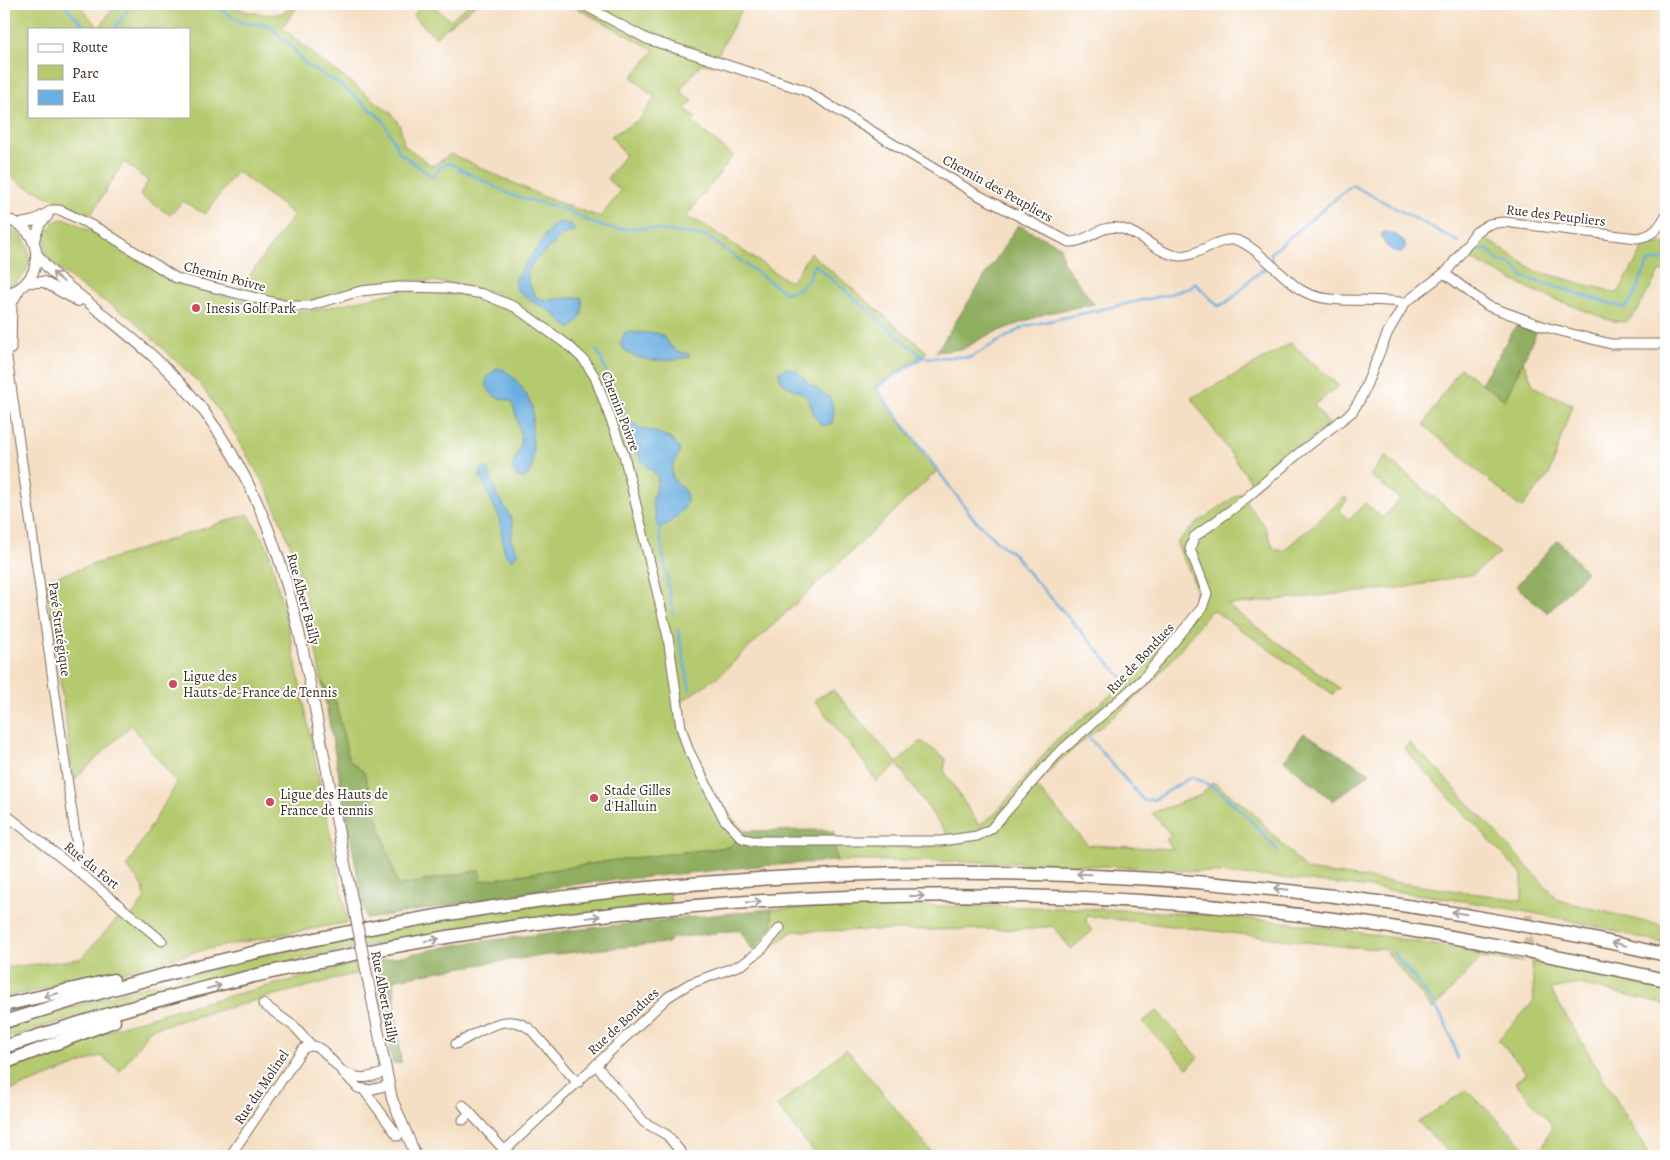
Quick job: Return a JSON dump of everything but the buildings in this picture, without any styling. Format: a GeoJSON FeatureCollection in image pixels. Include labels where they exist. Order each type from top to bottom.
{"type":"FeatureCollection","features":[{"type":"Feature","properties":{"kind":"highway"},"geometry":{"type":"LineString","coordinates":[[4,1005],[229,952],[508,904],[664,885],[820,874],[998,872],[1173,879],[1336,895],[1500,920],[1666,955]]}},
{"type":"Feature","properties":{"kind":"highway"},"geometry":{"type":"LineString","coordinates":[[4,1047],[167,998],[354,955],[535,924],[704,906],[821,898],[916,896],[1104,899],[1282,913],[1497,944],[1666,980]]}},
{"type":"Feature","properties":{"kind":"highway"},"geometry":{"type":"LineString","coordinates":[[4,1022],[161,975],[321,937]]}},
{"type":"Feature","properties":{"kind":"highway"},"geometry":{"type":"LineString","coordinates":[[4,1063],[144,1010],[167,998]]}},
{"type":"Feature","properties":{"kind":"main road"},"geometry":{"type":"LineString","coordinates":[[4,294],[24,285],[36,267],[37,254],[34,241],[28,231],[5,218]]}},
{"type":"Feature","properties":{"kind":"main road","name":"Rue Albert Bailly"},"geometry":{"type":"LineString","coordinates":[[37,254],[50,270],[161,363],[202,410],[243,471],[269,527],[300,633],[386,1072],[398,1116],[416,1156]]}},
{"type":"Feature","properties":{"kind":"main road","name":"Rue Albert Bailly"},"geometry":{"type":"LineString","coordinates":[[24,285],[41,281],[57,288],[121,330]]}},
{"type":"Feature","properties":{"kind":"street","name":"Chemin des Peupliers"},"geometry":{"type":"LineString","coordinates":[[582,4],[647,39],[804,90],[976,194],[1062,239],[1078,241],[1105,228],[1118,228],[1178,256],[1193,254],[1227,240],[1236,240],[1248,246],[1295,286],[1311,295],[1327,299],[1379,299],[1405,303]]}},
{"type":"Feature","properties":{"kind":"street"},"geometry":{"type":"LineString","coordinates":[[18,224],[33,221],[52,210],[64,211]]}},
{"type":"Feature","properties":{"kind":"street"},"geometry":{"type":"LineString","coordinates":[[34,241],[44,219],[56,211],[64,211]]}},
{"type":"Feature","properties":{"kind":"street","name":"Chemin Poivre"},"geometry":{"type":"LineString","coordinates":[[64,211],[101,230],[164,271],[192,284],[297,307],[361,291],[398,287],[434,287],[467,290],[491,296],[515,307],[579,355],[599,386],[627,464],[668,637],[685,740],[694,764],[724,819],[742,838]]}},
{"type":"Feature","properties":{"kind":"street","name":"Rue des Peupliers"},"geometry":{"type":"LineString","coordinates":[[1405,303],[1444,273],[1476,232],[1494,223],[1511,222],[1638,238],[1649,236],[1656,231],[1666,215]]}},
{"type":"Feature","properties":{"kind":"street"},"geometry":{"type":"LineString","coordinates":[[1444,273],[1488,306],[1552,330],[1611,344],[1666,344]]}},
{"type":"Feature","properties":{"kind":"street","name":"Pavé Stratégique"},"geometry":{"type":"LineString","coordinates":[[14,394],[10,324],[14,298],[24,285]]}},
{"type":"Feature","properties":{"kind":"street","name":"Rue de Bondues"},"geometry":{"type":"LineString","coordinates":[[742,838],[758,841],[941,841],[977,836],[991,829],[1051,760],[1142,680],[1202,608],[1206,593],[1190,550],[1194,536],[1243,501],[1299,453],[1352,412],[1362,398],[1386,337],[1405,303]]}},
{"type":"Feature","properties":{"kind":"street","name":"Pavé Stratégique"},"geometry":{"type":"LineString","coordinates":[[4,337],[14,394],[77,847],[78,859],[74,868]]}},
{"type":"Feature","properties":{"kind":"street","name":"Rue du Fort"},"geometry":{"type":"LineString","coordinates":[[4,812],[162,941]]}},
{"type":"Feature","properties":{"kind":"street","name":"Rue de Bondues"},"geometry":{"type":"LineString","coordinates":[[502,1154],[668,997],[689,984],[743,964],[762,949],[780,928]]}},
{"type":"Feature","properties":{"kind":"street"},"geometry":{"type":"LineString","coordinates":[[262,1004],[295,1027],[312,1046],[322,1050],[345,1072],[354,1085],[364,1090],[398,1136]]}},
{"type":"Feature","properties":{"kind":"street"},"geometry":{"type":"LineString","coordinates":[[456,1044],[477,1034],[487,1026],[519,1022],[526,1024],[578,1083]]}},
{"type":"Feature","properties":{"kind":"street","name":"Rue du Molinel"},"geometry":{"type":"LineString","coordinates":[[230,1156],[302,1050],[312,1046]]}},
{"type":"Feature","properties":{"kind":"street"},"geometry":{"type":"LineString","coordinates":[[596,1065],[644,1122],[667,1135],[684,1156]]}},
{"type":"Feature","properties":{"kind":"street"},"geometry":{"type":"LineString","coordinates":[[345,1072],[354,1077],[363,1078],[386,1072]]}},
{"type":"Feature","properties":{"kind":"street"},"geometry":{"type":"LineString","coordinates":[[364,1090],[389,1084]]}},
{"type":"Feature","properties":{"kind":"street"},"geometry":{"type":"LineString","coordinates":[[463,1105],[502,1154]]}},
{"type":"Feature","properties":{"kind":"street"},"geometry":{"type":"LineString","coordinates":[[463,1120],[470,1113]]}},
{"type":"Feature","properties":{"kind":"green space","name":"Inesis Golf Park"},"geometry":{"type":"Polygon","coordinates":[[[4,4],[78,4],[99,28],[116,4],[230,4],[247,12],[273,15],[285,12],[291,4],[300,4],[282,27],[317,57],[392,114],[400,126],[404,145],[432,166],[451,154],[546,198],[600,217],[621,191],[607,179],[625,155],[611,136],[639,120],[655,98],[632,77],[655,50],[569,4],[745,4],[712,65],[701,64],[680,90],[693,101],[685,109],[696,117],[692,122],[733,156],[686,217],[703,224],[788,281],[792,281],[810,253],[927,352],[874,387],[937,471],[721,674],[682,701],[689,737],[702,772],[721,803],[745,831],[729,847],[616,860],[481,881],[480,870],[361,893],[307,602],[290,544],[270,495],[238,439],[201,385],[130,317],[77,284],[50,261],[45,252],[45,234],[54,222],[61,219],[69,220],[110,241],[176,284],[292,311],[311,311],[403,291],[494,297],[497,293],[448,284],[411,280],[375,285],[302,303],[287,303],[239,290],[294,215],[237,171],[205,214],[183,201],[170,215],[140,195],[148,181],[124,162],[90,216],[21,184],[4,171],[4,4]]]}},
{"type":"Feature","properties":{"kind":"green space"},"geometry":{"type":"Polygon","coordinates":[[[422,4],[431,4],[450,20],[470,4],[476,4],[435,37],[413,16],[422,4]]]}},
{"type":"Feature","properties":{"kind":"green space"},"geometry":{"type":"Polygon","coordinates":[[[1018,225],[1060,246],[1063,262],[1094,304],[1047,313],[988,335],[963,349],[936,352],[1018,225]]]}},
{"type":"Feature","properties":{"kind":"green space"},"geometry":{"type":"Polygon","coordinates":[[[4,226],[15,231],[23,238],[29,257],[28,267],[23,276],[15,283],[4,287],[4,226]]]}},
{"type":"Feature","properties":{"kind":"green space"},"geometry":{"type":"Polygon","coordinates":[[[1483,237],[1536,271],[1618,293],[1645,245],[1666,243],[1666,271],[1659,272],[1636,313],[1626,322],[1612,321],[1534,291],[1467,257],[1483,237]]]}},
{"type":"Feature","properties":{"kind":"green space"},"geometry":{"type":"Polygon","coordinates":[[[1516,326],[1536,333],[1505,400],[1481,383],[1516,326]]]}},
{"type":"Feature","properties":{"kind":"green space"},"geometry":{"type":"Polygon","coordinates":[[[1291,343],[1339,386],[1314,405],[1329,424],[1252,483],[1191,398],[1291,343]]]}},
{"type":"Feature","properties":{"kind":"green space"},"geometry":{"type":"Polygon","coordinates":[[[1523,361],[1534,387],[1572,404],[1549,475],[1521,508],[1424,425],[1460,368],[1505,400],[1523,361]]]}},
{"type":"Feature","properties":{"kind":"green space"},"geometry":{"type":"Polygon","coordinates":[[[1385,456],[1500,553],[1473,574],[1408,587],[1227,605],[1339,688],[1333,694],[1213,610],[1208,613],[1171,660],[1141,693],[1069,752],[1036,786],[1088,845],[1173,849],[1166,840],[1171,835],[1152,813],[1201,795],[1213,782],[1249,809],[1307,870],[1522,900],[1522,875],[1404,748],[1409,743],[1432,764],[1558,900],[1666,927],[1666,944],[1564,919],[1474,903],[1293,879],[1110,866],[927,861],[836,861],[835,846],[916,847],[954,844],[897,764],[876,782],[866,765],[814,700],[833,690],[897,763],[921,741],[946,759],[944,771],[979,825],[995,814],[1055,741],[1131,678],[1194,606],[1196,597],[1194,581],[1177,543],[1193,526],[1240,493],[1265,527],[1274,549],[1283,551],[1345,497],[1347,500],[1339,510],[1349,520],[1365,503],[1382,518],[1400,499],[1370,475],[1385,456]]]}},
{"type":"Feature","properties":{"kind":"green space","name":"Ligue des Hauts-de-France de Tennis"},"geometry":{"type":"Polygon","coordinates":[[[248,514],[268,548],[290,635],[348,922],[202,950],[101,978],[4,997],[4,968],[80,959],[122,914],[129,920],[145,898],[143,887],[127,866],[177,783],[131,725],[74,780],[46,580],[248,514]]]}},
{"type":"Feature","properties":{"kind":"green space"},"geometry":{"type":"Polygon","coordinates":[[[1558,540],[1586,572],[1548,613],[1516,586],[1558,540]]]}},
{"type":"Feature","properties":{"kind":"green space"},"geometry":{"type":"Polygon","coordinates":[[[322,682],[336,702],[349,760],[364,772],[398,886],[480,870],[481,881],[616,860],[729,847],[745,831],[826,830],[834,832],[836,861],[758,866],[585,883],[366,919],[322,682]]]}},
{"type":"Feature","properties":{"kind":"green space"},"geometry":{"type":"Polygon","coordinates":[[[1304,733],[1370,773],[1333,801],[1284,760],[1304,733]]]}},
{"type":"Feature","properties":{"kind":"green space"},"geometry":{"type":"Polygon","coordinates":[[[669,891],[671,903],[414,938],[236,973],[96,1011],[4,1039],[4,1029],[65,1009],[253,958],[444,919],[508,909],[669,891]]]}},
{"type":"Feature","properties":{"kind":"green space"},"geometry":{"type":"Polygon","coordinates":[[[923,906],[1098,909],[1274,921],[1431,944],[1524,962],[1481,958],[1432,1010],[1384,949],[1349,947],[1087,916],[1086,922],[1092,931],[1071,949],[1053,926],[1032,929],[793,931],[766,951],[752,950],[773,926],[771,909],[923,906]]]}},
{"type":"Feature","properties":{"kind":"green space"},"geometry":{"type":"Polygon","coordinates":[[[771,909],[773,926],[752,950],[740,930],[673,938],[667,943],[495,962],[393,980],[401,1063],[393,1064],[372,962],[461,944],[771,909]]]}},
{"type":"Feature","properties":{"kind":"green space"},"geometry":{"type":"Polygon","coordinates":[[[1532,962],[1666,991],[1666,1005],[1580,984],[1550,989],[1650,1156],[1539,1156],[1552,1125],[1515,1082],[1527,1073],[1498,1040],[1534,1001],[1532,962]]]}},
{"type":"Feature","properties":{"kind":"green space"},"geometry":{"type":"Polygon","coordinates":[[[355,964],[357,973],[150,1029],[120,1071],[101,1056],[4,1093],[4,1071],[116,1028],[177,1009],[355,964]]]}},
{"type":"Feature","properties":{"kind":"green space"},"geometry":{"type":"Polygon","coordinates":[[[1157,1011],[1198,1057],[1188,1068],[1142,1022],[1157,1011]]]}},
{"type":"Feature","properties":{"kind":"green space"},"geometry":{"type":"Polygon","coordinates":[[[846,1049],[935,1156],[865,1156],[863,1154],[860,1156],[817,1156],[777,1106],[846,1049]]]}},
{"type":"Feature","properties":{"kind":"green space"},"geometry":{"type":"Polygon","coordinates":[[[1467,1090],[1525,1147],[1530,1156],[1452,1156],[1418,1122],[1467,1090]]]}},
{"type":"Feature","properties":{"kind":"water"},"geometry":{"type":"Polygon","coordinates":[[[558,222],[571,224],[575,231],[562,235],[532,264],[528,274],[532,289],[537,298],[550,300],[581,297],[582,314],[571,328],[550,311],[525,297],[515,286],[520,272],[548,231],[558,222]]]}},
{"type":"Feature","properties":{"kind":"water"},"geometry":{"type":"Polygon","coordinates":[[[1385,232],[1401,238],[1406,247],[1402,252],[1394,251],[1385,244],[1381,234],[1385,232]]]}},
{"type":"Feature","properties":{"kind":"water"},"geometry":{"type":"Polygon","coordinates":[[[625,332],[657,333],[663,336],[676,352],[689,354],[689,357],[671,360],[651,360],[633,355],[625,351],[620,344],[625,332]]]}},
{"type":"Feature","properties":{"kind":"water"},"geometry":{"type":"Polygon","coordinates":[[[497,368],[502,369],[513,377],[527,396],[533,409],[533,461],[529,474],[524,478],[517,476],[513,472],[521,440],[513,405],[509,401],[494,396],[486,383],[488,376],[497,368]]]}},
{"type":"Feature","properties":{"kind":"water"},"geometry":{"type":"Polygon","coordinates":[[[786,368],[796,370],[808,383],[831,399],[834,412],[832,423],[824,426],[820,423],[805,396],[782,382],[779,373],[786,368]]]}},
{"type":"Feature","properties":{"kind":"water"},"geometry":{"type":"Polygon","coordinates":[[[631,422],[669,438],[680,450],[672,469],[672,475],[682,487],[687,500],[681,512],[659,530],[652,502],[658,481],[657,476],[641,460],[628,423],[631,422]]]}},
{"type":"Feature","properties":{"kind":"water"},"geometry":{"type":"Polygon","coordinates":[[[484,467],[489,471],[496,494],[511,517],[513,526],[511,540],[518,553],[513,559],[507,557],[504,550],[499,517],[480,476],[481,470],[484,467]]]}},
{"type":"Feature","properties":{"kind":"waterway"},"geometry":{"type":"LineString","coordinates":[[63,4],[86,28]]}},
{"type":"Feature","properties":{"kind":"waterway"},"geometry":{"type":"LineString","coordinates":[[115,28],[132,4]]}},
{"type":"Feature","properties":{"kind":"waterway"},"geometry":{"type":"LineString","coordinates":[[211,4],[243,23],[268,25],[292,47],[305,64],[341,85],[382,119],[400,153],[433,177],[442,165],[449,163],[511,195],[564,209],[598,225],[617,229],[645,228],[706,236],[786,293],[805,284],[814,264],[923,357],[969,358],[1026,326],[1166,295],[1190,288],[1195,283],[1218,306],[1226,303],[1254,276],[1267,268]]}},
{"type":"Feature","properties":{"kind":"waterway"},"geometry":{"type":"LineString","coordinates":[[1272,262],[1271,253],[1352,185],[1459,242]]}},
{"type":"Feature","properties":{"kind":"waterway"},"geometry":{"type":"LineString","coordinates":[[1472,249],[1487,249],[1497,260],[1513,265],[1523,277],[1625,308],[1633,298],[1648,262],[1666,259]]}},
{"type":"Feature","properties":{"kind":"waterway"},"geometry":{"type":"LineString","coordinates":[[597,350],[629,423]]}},
{"type":"Feature","properties":{"kind":"waterway"},"geometry":{"type":"LineString","coordinates":[[923,357],[876,388],[974,519],[999,543],[1015,555],[1026,570],[1128,684]]}},
{"type":"Feature","properties":{"kind":"waterway"},"geometry":{"type":"LineString","coordinates":[[659,530],[673,614]]}},
{"type":"Feature","properties":{"kind":"waterway"},"geometry":{"type":"LineString","coordinates":[[678,629],[690,690]]}},
{"type":"Feature","properties":{"kind":"waterway"},"geometry":{"type":"LineString","coordinates":[[1087,735],[1144,801],[1155,799],[1191,777],[1204,782],[1228,798],[1249,818],[1278,851]]}},
{"type":"Feature","properties":{"kind":"waterway"},"geometry":{"type":"LineString","coordinates":[[1393,952],[1441,1015],[1448,1029],[1457,1059]]}},
{"type":"Feature","properties":{"kind":"tunnel"},"geometry":{"type":"LineString","coordinates":[[1528,960],[1529,915]]}},
{"type":"Feature","properties":{"kind":"place","name":"Inesis Golf Park"},"geometry":{"type":"Point","coordinates":[196,308]}},
{"type":"Feature","properties":{"kind":"place","name":"Ligue des Hauts-de-France de Tennis"},"geometry":{"type":"Point","coordinates":[173,684]}},
{"type":"Feature","properties":{"kind":"place","name":"Stade Gilles d'Halluin"},"geometry":{"type":"Point","coordinates":[594,798]}},
{"type":"Feature","properties":{"kind":"place","name":"Ligue des Hauts de France de tennis"},"geometry":{"type":"Point","coordinates":[270,802]}}]}
